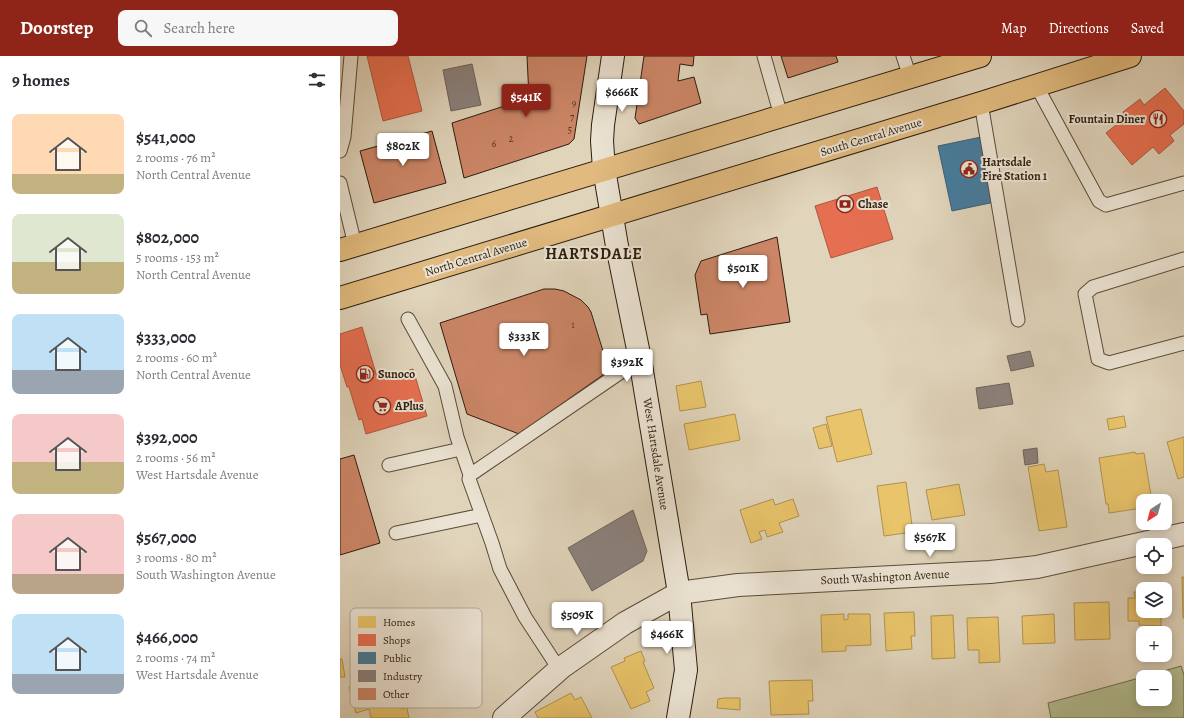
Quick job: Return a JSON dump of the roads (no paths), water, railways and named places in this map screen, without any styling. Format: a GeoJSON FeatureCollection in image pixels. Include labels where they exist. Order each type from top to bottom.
{"type":"FeatureCollection","features":[{"type":"Feature","properties":{"kind":"main road"},"geometry":{"type":"LineString","coordinates":[[347,247],[910,77],[948,61],[980,56]]}},
{"type":"Feature","properties":{"kind":"main road","name":"South Central Avenue"},"geometry":{"type":"LineString","coordinates":[[612,215],[981,103],[1130,56]]}},
{"type":"Feature","properties":{"kind":"main road","name":"North Central Avenue"},"geometry":{"type":"LineString","coordinates":[[340,298],[612,215]]}},
{"type":"Feature","properties":{"kind":"street","name":"West Hartsdale Avenue"},"geometry":{"type":"LineString","coordinates":[[613,56],[603,126],[602,141],[604,169],[640,359],[679,593],[686,670],[678,718]]}},
{"type":"Feature","properties":{"kind":"street","name":"South Washington Avenue"},"geometry":{"type":"LineString","coordinates":[[679,593],[738,586],[982,572],[1037,567],[1184,534]]}},
{"type":"Feature","properties":{"kind":"street"},"geometry":{"type":"LineString","coordinates":[[504,718],[560,669],[625,623],[679,593]]}},
{"type":"Feature","properties":{"kind":"lane"},"geometry":{"type":"LineString","coordinates":[[340,151],[344,131],[351,56]]}},
{"type":"Feature","properties":{"kind":"lane"},"geometry":{"type":"LineString","coordinates":[[764,56],[782,116]]}},
{"type":"Feature","properties":{"kind":"lane"},"geometry":{"type":"LineString","coordinates":[[903,56],[910,77]]}},
{"type":"Feature","properties":{"kind":"lane"},"geometry":{"type":"LineString","coordinates":[[1036,85],[1099,200],[1106,205],[1184,183]]}},
{"type":"Feature","properties":{"kind":"lane"},"geometry":{"type":"LineString","coordinates":[[981,103],[1018,320]]}},
{"type":"Feature","properties":{"kind":"lane"},"geometry":{"type":"LineString","coordinates":[[340,183],[347,247]]}},
{"type":"Feature","properties":{"kind":"lane"},"geometry":{"type":"LineString","coordinates":[[1184,259],[1093,286],[1085,294],[1098,359],[1110,363],[1184,343]]}},
{"type":"Feature","properties":{"kind":"lane"},"geometry":{"type":"LineString","coordinates":[[408,319],[445,386],[461,449],[470,475],[469,479],[500,569],[525,617],[560,669]]}},
{"type":"Feature","properties":{"kind":"lane"},"geometry":{"type":"LineString","coordinates":[[470,475],[640,359]]}},
{"type":"Feature","properties":{"kind":"lane"},"geometry":{"type":"LineString","coordinates":[[389,465],[461,449]]}},
{"type":"Feature","properties":{"kind":"lane"},"geometry":{"type":"LineString","coordinates":[[396,533],[482,515]]}},
{"type":"Feature","properties":{"kind":"place","name":"Fountain Diner"},"geometry":{"type":"Point","coordinates":[1158,119]}},
{"type":"Feature","properties":{"kind":"place","name":"Hartsdale Fire Station 1"},"geometry":{"type":"Point","coordinates":[969,169]}},
{"type":"Feature","properties":{"kind":"place","name":"Chase"},"geometry":{"type":"Point","coordinates":[845,204]}},
{"type":"Feature","properties":{"kind":"place","name":"Sunoco"},"geometry":{"type":"Point","coordinates":[365,374]}},
{"type":"Feature","properties":{"kind":"place","name":"APlus"},"geometry":{"type":"Point","coordinates":[382,406]}},
{"type":"Feature","properties":{"kind":"district","name":"HARTSDALE"},"geometry":{"type":"Point","coordinates":[594,254]}}]}
